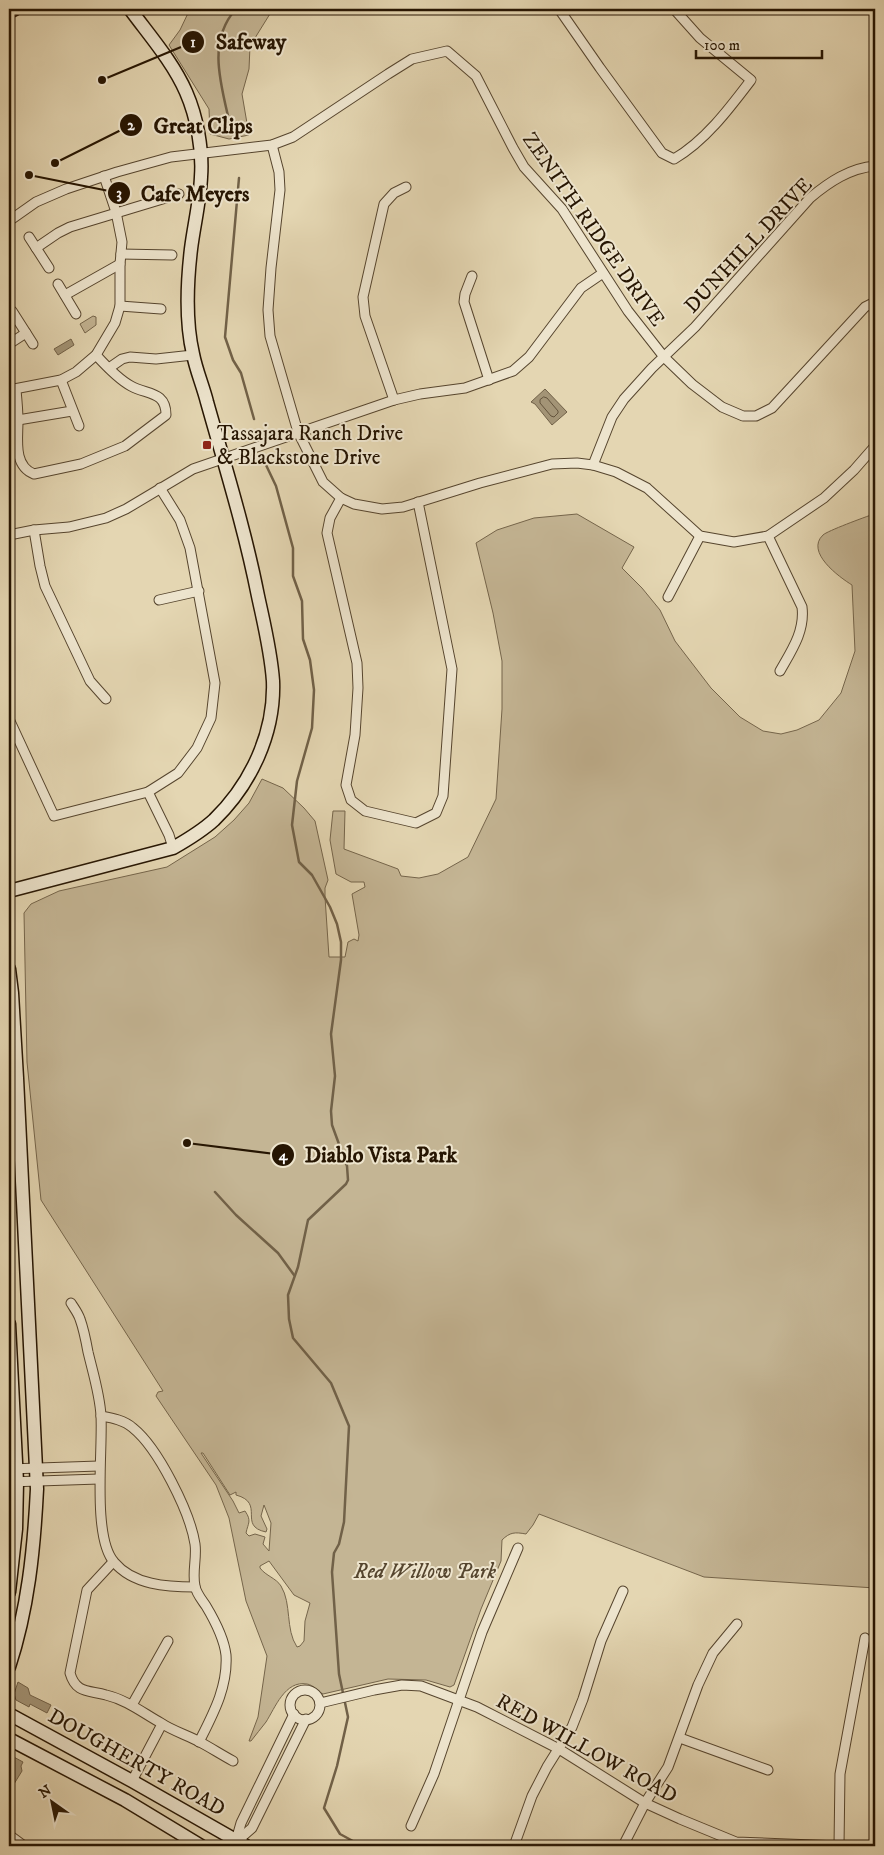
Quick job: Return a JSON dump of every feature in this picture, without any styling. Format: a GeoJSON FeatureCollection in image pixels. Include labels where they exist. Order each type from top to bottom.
{"type":"FeatureCollection","features":[{"type":"Feature","properties":{"kind":"main road"},"geometry":{"type":"LineString","coordinates":[[9,12],[15,9]]}},
{"type":"Feature","properties":{"kind":"main road"},"geometry":{"type":"LineString","coordinates":[[9,891],[173,848],[190,838],[213,820],[230,802],[250,774],[265,739],[272,710],[269,647],[243,525],[193,355],[188,318],[188,282],[201,176],[201,154],[195,119],[186,92],[130,9]]}},
{"type":"Feature","properties":{"kind":"main road"},"geometry":{"type":"LineString","coordinates":[[9,969],[18,1078],[36,1469],[34,1545],[28,1592],[9,1667]]}},
{"type":"Feature","properties":{"kind":"main road"},"geometry":{"type":"LineString","coordinates":[[9,1324],[16,1529],[9,1592]]}},
{"type":"Feature","properties":{"kind":"main road","name":"DOUGHERTY ROAD"},"geometry":{"type":"LineString","coordinates":[[9,1714],[132,1781],[239,1844]]}},
{"type":"Feature","properties":{"kind":"main road","name":"DOUGHERTY ROAD"},"geometry":{"type":"LineString","coordinates":[[9,1739],[125,1800],[202,1846]]}},
{"type":"Feature","properties":{"kind":"street"},"geometry":{"type":"LineString","coordinates":[[559,9],[662,152],[674,159],[688,151],[719,120],[751,80],[700,38],[674,9]]}},
{"type":"Feature","properties":{"kind":"street"},"geometry":{"type":"LineString","coordinates":[[871,9],[875,10]]}},
{"type":"Feature","properties":{"kind":"street","name":"ZENITH RIDGE DRIVE"},"geometry":{"type":"LineString","coordinates":[[9,221],[36,202],[104,176],[171,157],[272,146],[293,137],[412,59],[447,51],[476,76],[524,167],[562,209],[628,311],[664,357],[692,384],[722,407],[743,416],[756,416],[772,408],[865,307],[875,302]]}},
{"type":"Feature","properties":{"kind":"street"},"geometry":{"type":"LineString","coordinates":[[272,146],[279,172],[280,190],[270,268],[268,310],[270,336],[298,432],[323,482],[341,498],[354,504],[382,509],[403,507],[552,464],[577,462],[616,472],[647,488],[700,536],[734,542],[768,536],[824,498],[854,470],[875,446]]}},
{"type":"Feature","properties":{"kind":"street","name":"DUNHILL DRIVE"},"geometry":{"type":"LineString","coordinates":[[593,465],[612,417],[624,398],[695,327],[810,198],[846,173],[866,166],[875,166]]}},
{"type":"Feature","properties":{"kind":"street"},"geometry":{"type":"LineString","coordinates":[[96,355],[132,386],[148,391],[161,399],[166,408],[166,416],[125,446],[81,464],[34,474],[26,471],[20,462],[17,448],[18,420],[12,390],[61,380],[79,371],[96,355],[112,329],[120,306],[122,242],[116,212],[104,176]]}},
{"type":"Feature","properties":{"kind":"street"},"geometry":{"type":"LineString","coordinates":[[394,400],[365,316],[363,297],[384,204],[394,192],[406,186]]}},
{"type":"Feature","properties":{"kind":"street"},"geometry":{"type":"LineString","coordinates":[[36,248],[70,227],[179,194]]}},
{"type":"Feature","properties":{"kind":"street"},"geometry":{"type":"LineString","coordinates":[[29,237],[49,268]]}},
{"type":"Feature","properties":{"kind":"street"},"geometry":{"type":"LineString","coordinates":[[121,254],[172,255]]}},
{"type":"Feature","properties":{"kind":"street"},"geometry":{"type":"LineString","coordinates":[[65,295],[120,264]]}},
{"type":"Feature","properties":{"kind":"street"},"geometry":{"type":"LineString","coordinates":[[9,535],[34,530],[69,527],[106,518],[126,509],[193,469],[394,400],[420,394],[465,388],[513,371],[529,357],[581,288],[603,273]]}},
{"type":"Feature","properties":{"kind":"street"},"geometry":{"type":"LineString","coordinates":[[472,276],[464,302],[489,380]]}},
{"type":"Feature","properties":{"kind":"street"},"geometry":{"type":"LineString","coordinates":[[58,284],[76,314]]}},
{"type":"Feature","properties":{"kind":"street"},"geometry":{"type":"LineString","coordinates":[[120,306],[161,309]]}},
{"type":"Feature","properties":{"kind":"street"},"geometry":{"type":"LineString","coordinates":[[12,311],[33,344]]}},
{"type":"Feature","properties":{"kind":"street"},"geometry":{"type":"LineString","coordinates":[[9,344],[26,333]]}},
{"type":"Feature","properties":{"kind":"street"},"geometry":{"type":"LineString","coordinates":[[109,368],[122,359],[130,357],[156,360],[193,355]]}},
{"type":"Feature","properties":{"kind":"street"},"geometry":{"type":"LineString","coordinates":[[61,380],[79,426]]}},
{"type":"Feature","properties":{"kind":"street"},"geometry":{"type":"LineString","coordinates":[[18,420],[72,411]]}},
{"type":"Feature","properties":{"kind":"street"},"geometry":{"type":"LineString","coordinates":[[9,719],[54,816],[148,792],[178,773],[197,748],[211,718],[215,683],[190,548],[180,520],[160,488]]}},
{"type":"Feature","properties":{"kind":"street"},"geometry":{"type":"LineString","coordinates":[[341,498],[330,518],[328,534],[357,663],[358,688],[355,735],[346,785],[350,800],[365,811],[416,823],[436,813],[443,796],[452,669],[418,502]]}},
{"type":"Feature","properties":{"kind":"street"},"geometry":{"type":"LineString","coordinates":[[34,530],[40,566],[46,586],[90,681],[106,699]]}},
{"type":"Feature","properties":{"kind":"street"},"geometry":{"type":"LineString","coordinates":[[668,597],[700,536]]}},
{"type":"Feature","properties":{"kind":"street"},"geometry":{"type":"LineString","coordinates":[[768,536],[802,607],[803,619],[797,639],[780,671]]}},
{"type":"Feature","properties":{"kind":"street"},"geometry":{"type":"LineString","coordinates":[[159,600],[199,591]]}},
{"type":"Feature","properties":{"kind":"street"},"geometry":{"type":"LineString","coordinates":[[148,792],[169,835],[173,848]]}},
{"type":"Feature","properties":{"kind":"street"},"geometry":{"type":"LineString","coordinates":[[71,1303],[80,1318],[95,1380],[101,1416],[99,1479],[102,1529],[108,1551],[113,1562],[130,1575],[146,1582],[170,1587],[195,1587]]}},
{"type":"Feature","properties":{"kind":"street"},"geometry":{"type":"LineString","coordinates":[[101,1416],[124,1422],[134,1428],[161,1463],[174,1486],[190,1525],[195,1545],[195,1587],[215,1621],[226,1654],[224,1680],[218,1703],[199,1742]]}},
{"type":"Feature","properties":{"kind":"street"},"geometry":{"type":"LineString","coordinates":[[13,1476],[36,1469],[99,1466]]}},
{"type":"Feature","properties":{"kind":"street"},"geometry":{"type":"LineString","coordinates":[[13,1476],[36,1482],[99,1479]]}},
{"type":"Feature","properties":{"kind":"street"},"geometry":{"type":"LineString","coordinates":[[411,1826],[434,1774],[482,1632],[518,1548]]}},
{"type":"Feature","properties":{"kind":"street"},"geometry":{"type":"LineString","coordinates":[[113,1562],[92,1582],[87,1590],[70,1673],[72,1682],[86,1692],[116,1698],[132,1705],[162,1724],[233,1761]]}},
{"type":"Feature","properties":{"kind":"street"},"geometry":{"type":"LineString","coordinates":[[514,1846],[532,1796],[547,1767],[572,1727],[584,1699],[601,1641],[623,1591]]}},
{"type":"Feature","properties":{"kind":"street"},"geometry":{"type":"LineString","coordinates":[[623,1846],[645,1802],[668,1767],[698,1685],[713,1654],[737,1624]]}},
{"type":"Feature","properties":{"kind":"street"},"geometry":{"type":"LineString","coordinates":[[839,1846],[840,1774],[864,1638]]}},
{"type":"Feature","properties":{"kind":"street"},"geometry":{"type":"LineString","coordinates":[[132,1705],[168,1641]]}},
{"type":"Feature","properties":{"kind":"street","name":"RED WILLOW ROAD"},"geometry":{"type":"LineString","coordinates":[[320,1703],[402,1685],[421,1686],[477,1707],[559,1749],[645,1802],[735,1844],[839,1846]]}},
{"type":"Feature","properties":{"kind":"street"},"geometry":{"type":"LineString","coordinates":[[298,1691],[311,1691],[317,1696],[320,1703],[316,1714],[306,1719],[299,1718],[294,1714],[291,1710],[290,1701],[298,1691]]}},
{"type":"Feature","properties":{"kind":"street"},"geometry":{"type":"LineString","coordinates":[[239,1844],[241,1823],[294,1714]]}},
{"type":"Feature","properties":{"kind":"street"},"geometry":{"type":"LineString","coordinates":[[239,1844],[252,1828],[306,1719]]}},
{"type":"Feature","properties":{"kind":"street"},"geometry":{"type":"LineString","coordinates":[[132,1781],[162,1724]]}},
{"type":"Feature","properties":{"kind":"street"},"geometry":{"type":"LineString","coordinates":[[680,1738],[768,1770]]}},
{"type":"Feature","properties":{"kind":"street"},"geometry":{"type":"LineString","coordinates":[[9,1835],[24,1846]]}},
{"type":"Feature","properties":{"kind":"green space"},"geometry":{"type":"Polygon","coordinates":[[[190,9],[273,9],[250,46],[249,69],[242,94],[249,135],[229,139],[210,134],[209,109],[169,45],[180,30],[190,9]]]}},
{"type":"Feature","properties":{"kind":"green space"},"geometry":{"type":"Polygon","coordinates":[[[93,316],[96,317],[96,325],[85,333],[80,324],[93,316]]]}},
{"type":"Feature","properties":{"kind":"green space","name":"Red Willow Park"},"geometry":{"type":"Polygon","coordinates":[[[577,514],[634,547],[622,568],[660,610],[675,641],[711,688],[740,717],[763,731],[781,734],[797,730],[819,720],[841,693],[855,651],[852,585],[839,576],[826,563],[818,549],[819,542],[823,535],[831,530],[875,515],[875,1588],[704,1577],[539,1514],[526,1534],[513,1533],[502,1540],[501,1561],[481,1609],[454,1685],[450,1687],[426,1680],[388,1679],[323,1694],[307,1684],[299,1684],[293,1686],[282,1696],[266,1722],[249,1741],[258,1717],[267,1656],[246,1601],[229,1518],[216,1485],[156,1396],[158,1392],[163,1391],[41,1200],[27,1062],[24,913],[31,904],[59,891],[167,867],[215,837],[234,820],[249,803],[262,779],[283,788],[315,821],[328,880],[325,888],[325,897],[329,957],[345,957],[348,942],[354,939],[358,941],[359,935],[352,894],[365,887],[364,882],[351,882],[336,874],[330,840],[333,811],[345,811],[344,849],[398,869],[401,876],[419,878],[438,874],[468,857],[496,799],[502,709],[502,661],[493,613],[476,543],[497,530],[534,518],[577,514]],[[201,1453],[239,1513],[245,1511],[247,1514],[249,1522],[246,1533],[249,1536],[255,1534],[265,1537],[263,1544],[269,1551],[271,1523],[264,1505],[261,1516],[267,1529],[266,1532],[253,1525],[249,1503],[236,1495],[236,1492],[230,1495],[203,1453],[201,1453]],[[269,1561],[260,1566],[260,1568],[281,1586],[286,1601],[293,1640],[297,1647],[300,1646],[304,1641],[305,1621],[310,1603],[294,1595],[269,1561]]]}},
{"type":"Feature","properties":{"kind":"water"},"geometry":{"type":"Polygon","coordinates":[[[71,339],[74,345],[58,355],[54,349],[71,339]]]}},
{"type":"Feature","properties":{"kind":"water"},"geometry":{"type":"Polygon","coordinates":[[[545,389],[567,412],[552,425],[535,404],[531,402],[545,389]]]}},
{"type":"Feature","properties":{"kind":"water"},"geometry":{"type":"Polygon","coordinates":[[[18,1682],[28,1688],[30,1695],[51,1705],[47,1713],[30,1704],[29,1707],[16,1700],[14,1694],[18,1682]]]}},
{"type":"Feature","properties":{"kind":"water"},"geometry":{"type":"Polygon","coordinates":[[[10,1755],[23,1762],[21,1766],[22,1771],[14,1784],[9,1784],[10,1755]]]}},
{"type":"Feature","properties":{"kind":"waterway"},"geometry":{"type":"LineString","coordinates":[[232,134],[221,86],[219,53],[226,23],[236,9]]}},
{"type":"Feature","properties":{"kind":"waterway"},"geometry":{"type":"LineString","coordinates":[[239,178],[225,337],[233,360],[241,373],[254,419]]}},
{"type":"Feature","properties":{"kind":"waterway"},"geometry":{"type":"LineString","coordinates":[[266,465],[276,486],[293,548],[293,576],[302,601],[303,639],[310,660],[314,690],[312,728],[297,781],[292,825],[299,862],[312,875],[330,907],[337,924],[341,942],[341,960],[331,1034],[335,1076],[331,1111],[332,1125],[347,1166],[348,1180],[308,1220],[298,1267],[288,1295],[289,1319],[293,1338],[331,1383],[349,1426],[344,1522],[339,1544],[334,1553],[332,1572],[339,1674],[348,1717],[337,1766],[324,1808],[340,1834],[362,1846]]}},
{"type":"Feature","properties":{"kind":"waterway"},"geometry":{"type":"LineString","coordinates":[[215,1192],[236,1215],[278,1253],[294,1275]]}},
{"type":"Feature","properties":{"kind":"place","name":"Safeway"},"geometry":{"type":"Point","coordinates":[102,80]}},
{"type":"Feature","properties":{"kind":"place","name":"Great Clips"},"geometry":{"type":"Point","coordinates":[55,163]}},
{"type":"Feature","properties":{"kind":"place","name":"Cafe Meyers"},"geometry":{"type":"Point","coordinates":[29,175]}},
{"type":"Feature","properties":{"kind":"place","name":"Tassajara Ranch Drive & Blackstone Drive"},"geometry":{"type":"Point","coordinates":[207,445]}},
{"type":"Feature","properties":{"kind":"place","name":"Diablo Vista Park"},"geometry":{"type":"Point","coordinates":[187,1143]}}]}
